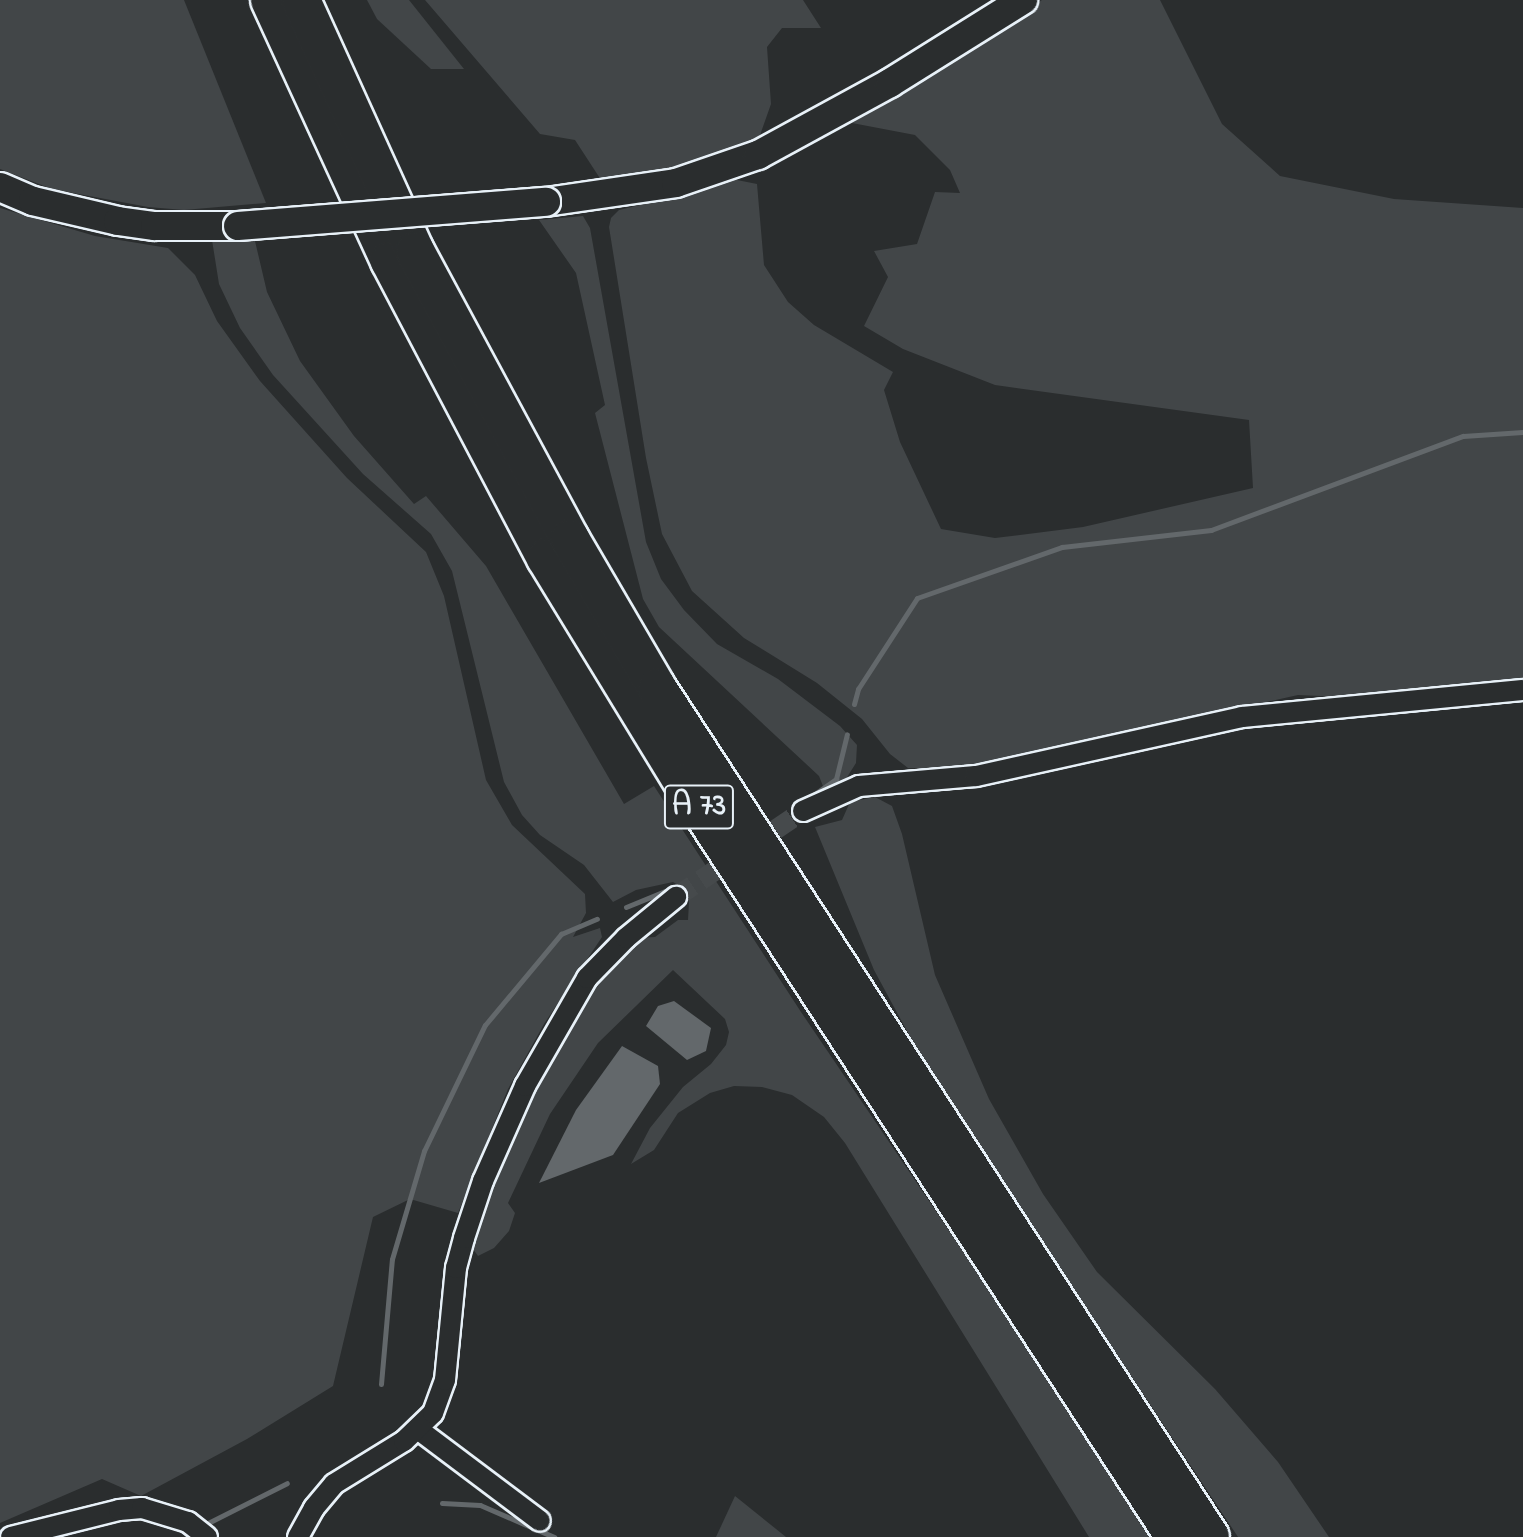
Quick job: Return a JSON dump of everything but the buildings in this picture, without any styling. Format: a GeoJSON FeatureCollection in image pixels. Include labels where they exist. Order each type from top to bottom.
{"type":"FeatureCollection","features":[{"type":"Feature","properties":{"kind":"highway","name":"A 73"},"geometry":{"type":"LineString","coordinates":[[270,0],[390,261],[546,558],[701,810],[1175,1537]]}},
{"type":"Feature","properties":{"kind":"highway","name":"A 73"},"geometry":{"type":"LineString","coordinates":[[301,0],[415,251],[549,501],[657,688],[1210,1537]]}},
{"type":"Feature","properties":{"kind":"street"},"geometry":{"type":"LineString","coordinates":[[0,187],[33,201],[118,221],[155,226],[238,226],[546,202],[676,183],[758,155],[890,83],[1023,0]]}},
{"type":"Feature","properties":{"kind":"street"},"geometry":{"type":"LineString","coordinates":[[803,811],[859,786],[976,776],[1242,717],[1523,690]]}},
{"type":"Feature","properties":{"kind":"street"},"geometry":{"type":"LineString","coordinates":[[298,1537],[314,1508],[334,1484],[419,1430],[433,1413],[445,1380],[456,1268],[464,1238],[483,1181],[525,1086],[570,1003],[606,957],[676,897]]}},
{"type":"Feature","properties":{"kind":"street"},"geometry":{"type":"LineString","coordinates":[[419,1430],[540,1521]]}},
{"type":"Feature","properties":{"kind":"street"},"geometry":{"type":"LineString","coordinates":[[11,1537],[119,1510],[142,1508],[200,1531]]}},
{"type":"Feature","properties":{"kind":"shaded area"},"geometry":{"type":"Polygon","coordinates":[[[0,0],[184,0],[266,203],[184,210],[148,207],[52,189],[0,169],[0,0]]]}},
{"type":"Feature","properties":{"kind":"shaded area"},"geometry":{"type":"Polygon","coordinates":[[[367,0],[409,0],[464,69],[431,69],[377,19],[367,0]]]}},
{"type":"Feature","properties":{"kind":"shaded area"},"geometry":{"type":"Polygon","coordinates":[[[425,0],[803,0],[821,28],[782,28],[767,47],[771,104],[759,138],[676,169],[603,183],[575,140],[540,134],[425,0]]]}},
{"type":"Feature","properties":{"kind":"shaded area"},"geometry":{"type":"Polygon","coordinates":[[[1042,0],[1160,0],[1222,124],[1280,176],[1394,199],[1523,208],[1523,682],[1366,698],[1298,695],[961,768],[908,768],[890,754],[862,719],[817,683],[744,638],[692,591],[662,534],[646,458],[609,227],[611,218],[619,210],[732,179],[757,184],[764,265],[788,302],[814,325],[893,372],[884,390],[900,442],[941,529],[995,538],[1083,527],[1253,488],[1249,420],[995,385],[903,349],[864,326],[888,277],[874,251],[917,244],[935,192],[960,193],[950,170],[915,135],[852,123],[1042,0]]]}},
{"type":"Feature","properties":{"kind":"shaded area"},"geometry":{"type":"Polygon","coordinates":[[[0,208],[95,236],[168,248],[195,275],[217,321],[260,381],[347,478],[426,552],[444,596],[486,780],[512,825],[585,894],[586,913],[573,937],[600,928],[602,937],[544,1024],[508,1089],[458,1213],[410,1199],[373,1217],[333,1386],[247,1439],[141,1496],[102,1479],[0,1523],[0,208]]]}},
{"type":"Feature","properties":{"kind":"shaded area"},"geometry":{"type":"Polygon","coordinates":[[[583,216],[590,228],[646,542],[661,579],[684,610],[717,644],[778,679],[840,726],[857,745],[856,763],[844,782],[826,794],[819,776],[659,627],[643,599],[595,413],[605,405],[576,273],[539,220],[583,216]]]}},
{"type":"Feature","properties":{"kind":"shaded area"},"geometry":{"type":"Polygon","coordinates":[[[212,240],[255,241],[267,292],[300,361],[354,436],[414,504],[426,496],[486,566],[624,804],[654,786],[801,1012],[1005,1313],[1149,1537],[1089,1537],[845,1143],[824,1117],[792,1095],[762,1087],[734,1086],[710,1093],[678,1113],[654,1150],[631,1164],[650,1128],[683,1087],[711,1064],[726,1045],[729,1032],[725,1019],[673,970],[598,1043],[550,1114],[508,1203],[515,1213],[509,1231],[494,1248],[478,1256],[473,1249],[476,1226],[490,1180],[520,1115],[590,986],[637,938],[655,937],[678,920],[688,920],[689,902],[683,888],[673,882],[636,890],[613,902],[584,865],[540,835],[522,815],[504,782],[452,571],[431,534],[363,474],[273,375],[240,328],[219,284],[212,240]]]}},
{"type":"Feature","properties":{"kind":"shaded area"},"geometry":{"type":"Polygon","coordinates":[[[875,797],[892,806],[902,834],[935,975],[989,1099],[1043,1194],[1097,1272],[1215,1389],[1278,1462],[1329,1537],[1238,1537],[912,1046],[914,1044],[874,970],[815,827],[842,820],[850,802],[875,797]]]}},
{"type":"Feature","properties":{"kind":"shaded area"},"geometry":{"type":"Polygon","coordinates":[[[674,1001],[711,1028],[706,1051],[687,1060],[646,1026],[658,1006],[674,1001]]]}},
{"type":"Feature","properties":{"kind":"shaded area"},"geometry":{"type":"Polygon","coordinates":[[[622,1046],[658,1066],[660,1084],[613,1155],[539,1183],[576,1110],[622,1046]]]}},
{"type":"Feature","properties":{"kind":"shaded area"},"geometry":{"type":"Polygon","coordinates":[[[735,1496],[786,1537],[716,1537],[735,1496]]]}},
{"type":"Feature","properties":{"kind":"waterway"},"geometry":{"type":"LineString","coordinates":[[854,704],[858,689],[917,598],[1062,547],[1211,530],[1463,436],[1523,432]]}},
{"type":"Feature","properties":{"kind":"waterway"},"geometry":{"type":"LineString","coordinates":[[806,800],[836,779],[847,734]]}},
{"type":"Feature","properties":{"kind":"waterway"},"geometry":{"type":"LineString","coordinates":[[626,907],[665,891]]}},
{"type":"Feature","properties":{"kind":"waterway"},"geometry":{"type":"LineString","coordinates":[[381,1384],[392,1259],[424,1151],[485,1025],[561,934],[597,919]]}},
{"type":"Feature","properties":{"kind":"waterway"},"geometry":{"type":"LineString","coordinates":[[202,1526],[287,1483]]}},
{"type":"Feature","properties":{"kind":"waterway"},"geometry":{"type":"LineString","coordinates":[[442,1503],[480,1505],[554,1537]]}},
{"type":"Feature","properties":{"kind":"tunnel"},"geometry":{"type":"LineString","coordinates":[[676,897],[803,811]]}}]}
